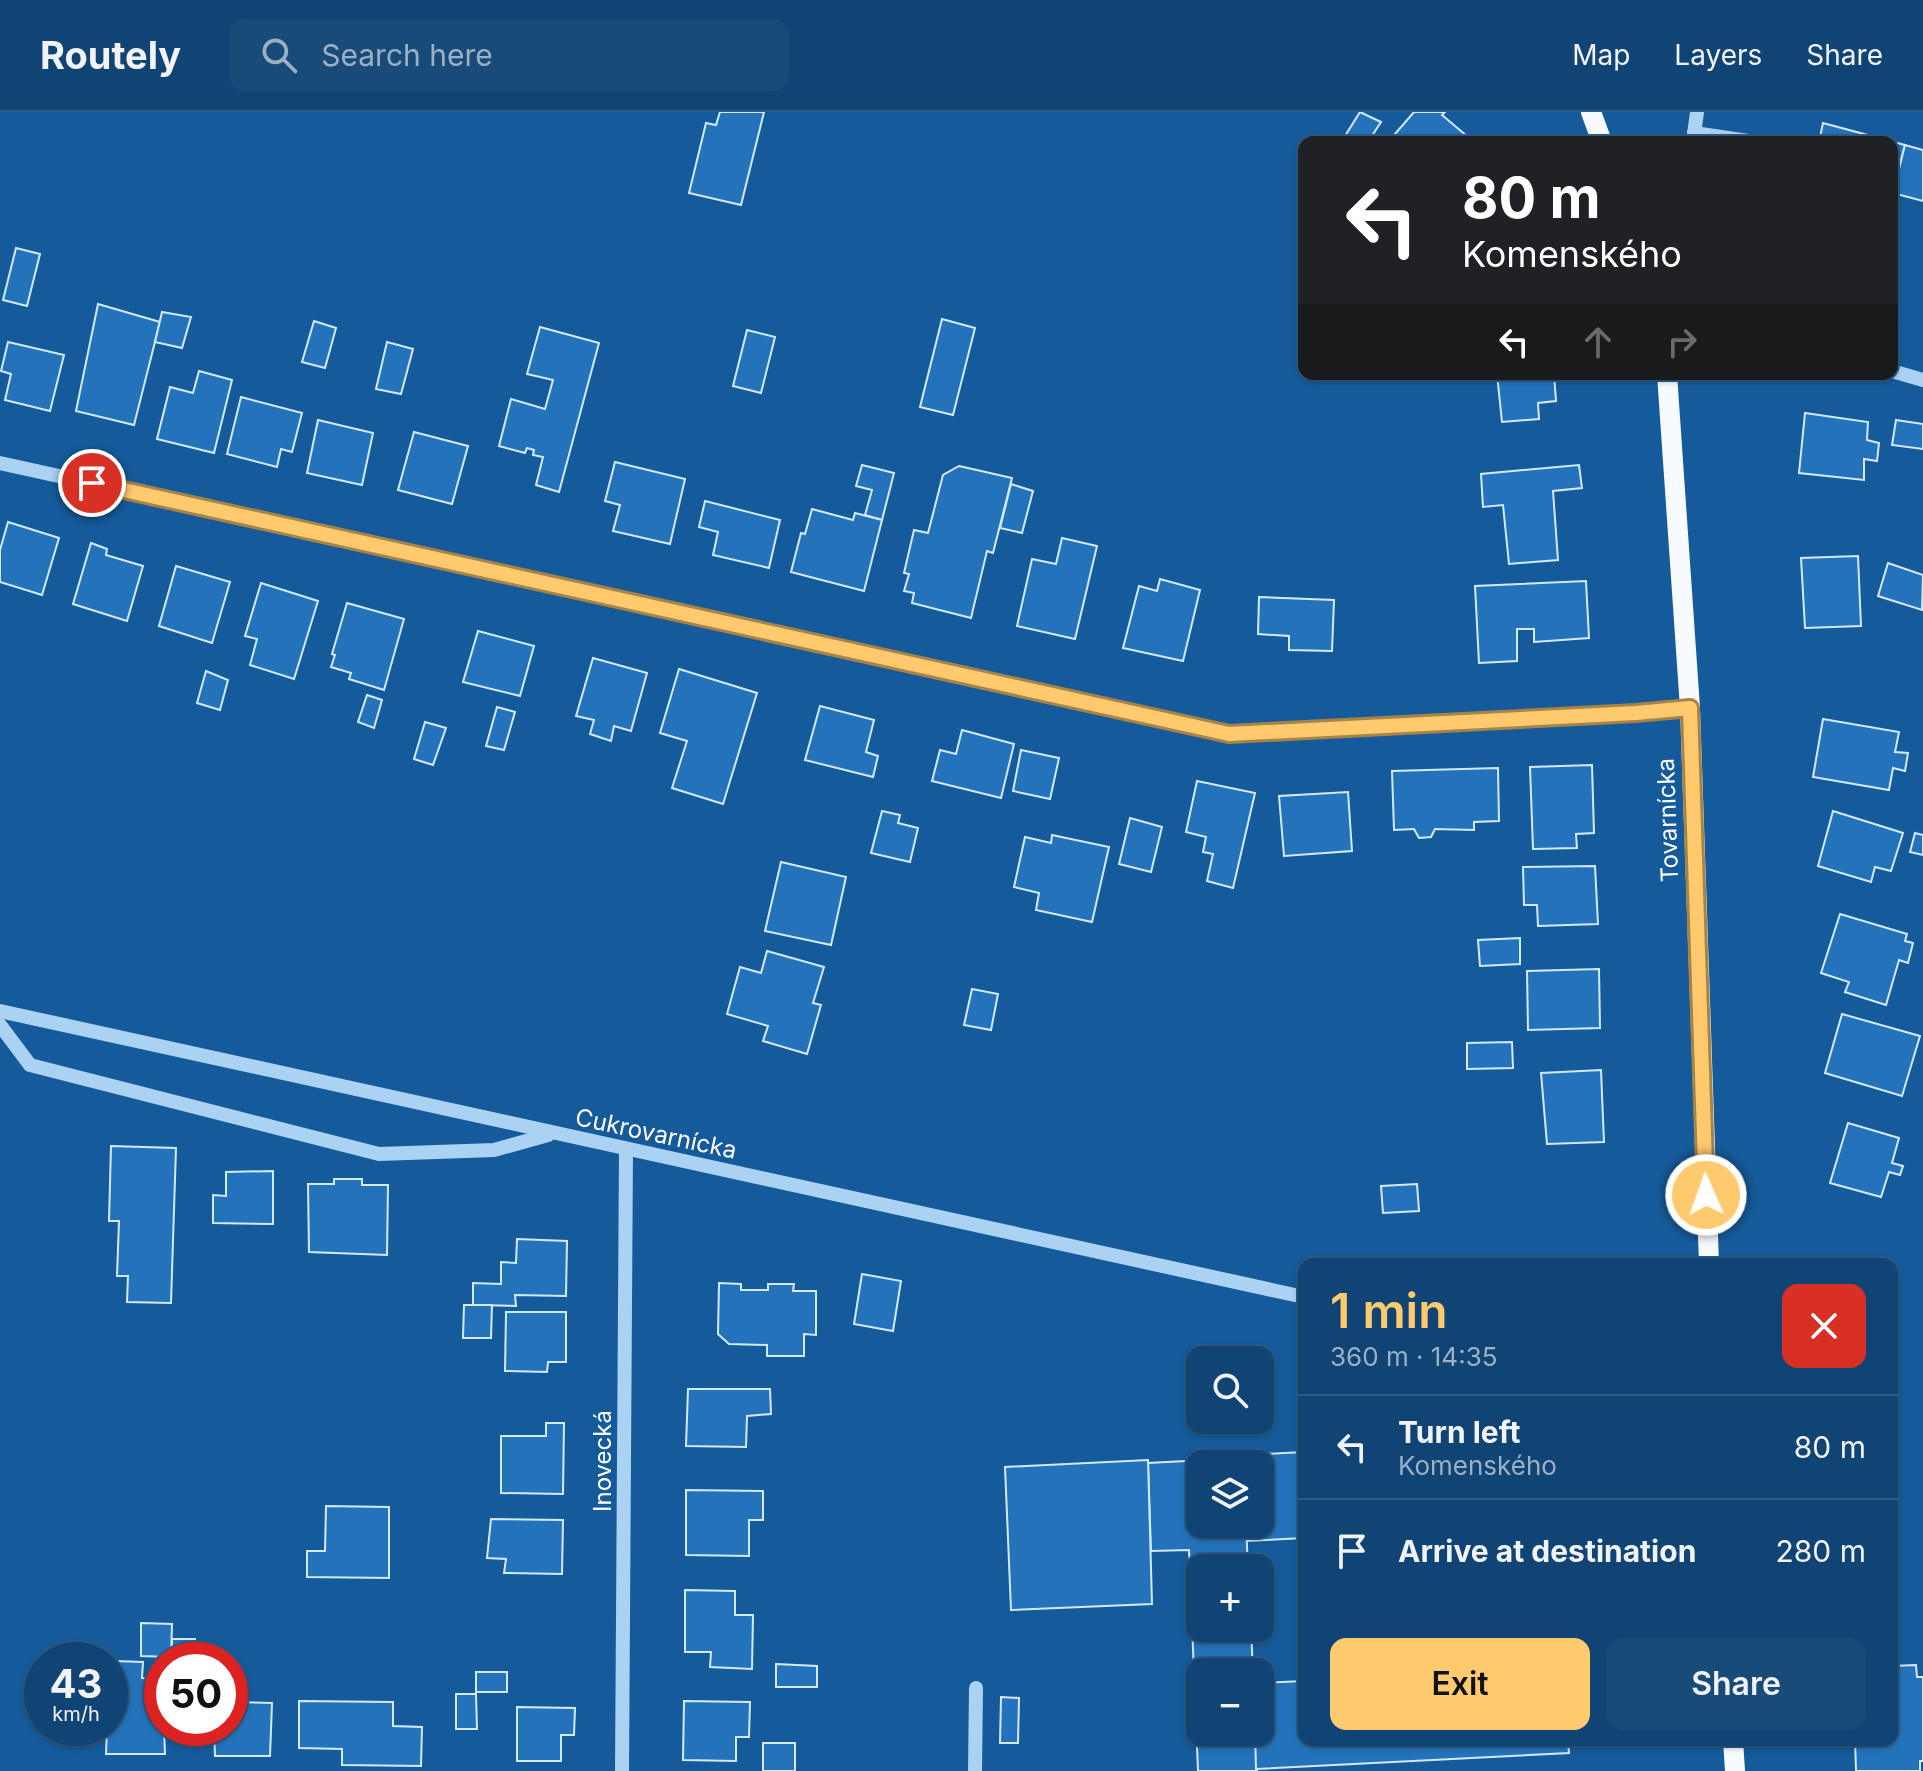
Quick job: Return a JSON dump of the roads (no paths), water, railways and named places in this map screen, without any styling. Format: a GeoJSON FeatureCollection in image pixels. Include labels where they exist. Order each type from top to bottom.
{"type":"FeatureCollection","features":[{"type":"Feature","properties":{"kind":"main road"},"geometry":{"type":"LineString","coordinates":[[1591,112],[1600,136]]}},
{"type":"Feature","properties":{"kind":"main road","name":"Tovarnícka"},"geometry":{"type":"LineString","coordinates":[[1667,380],[1690,708],[1709,1258]]}},
{"type":"Feature","properties":{"kind":"main road"},"geometry":{"type":"LineString","coordinates":[[1733,1746],[1735,1771]]}},
{"type":"Feature","properties":{"kind":"street"},"geometry":{"type":"LineString","coordinates":[[1693,136],[1697,112]]}},
{"type":"Feature","properties":{"kind":"street"},"geometry":{"type":"LineString","coordinates":[[1898,373],[1923,380]]}},
{"type":"Feature","properties":{"kind":"street"},"geometry":{"type":"LineString","coordinates":[[0,463],[1229,734],[1690,708]]}},
{"type":"Feature","properties":{"kind":"street","name":"Cukrovarnícka"},"geometry":{"type":"LineString","coordinates":[[0,1011],[1298,1296]]}},
{"type":"Feature","properties":{"kind":"street"},"geometry":{"type":"LineString","coordinates":[[0,1025],[30,1065],[379,1154],[494,1150],[553,1134]]}},
{"type":"Feature","properties":{"kind":"street","name":"Inovecká"},"geometry":{"type":"LineString","coordinates":[[622,1771],[626,1150]]}},
{"type":"Feature","properties":{"kind":"street"},"geometry":{"type":"LineString","coordinates":[[975,1771],[976,1688]]}}]}
